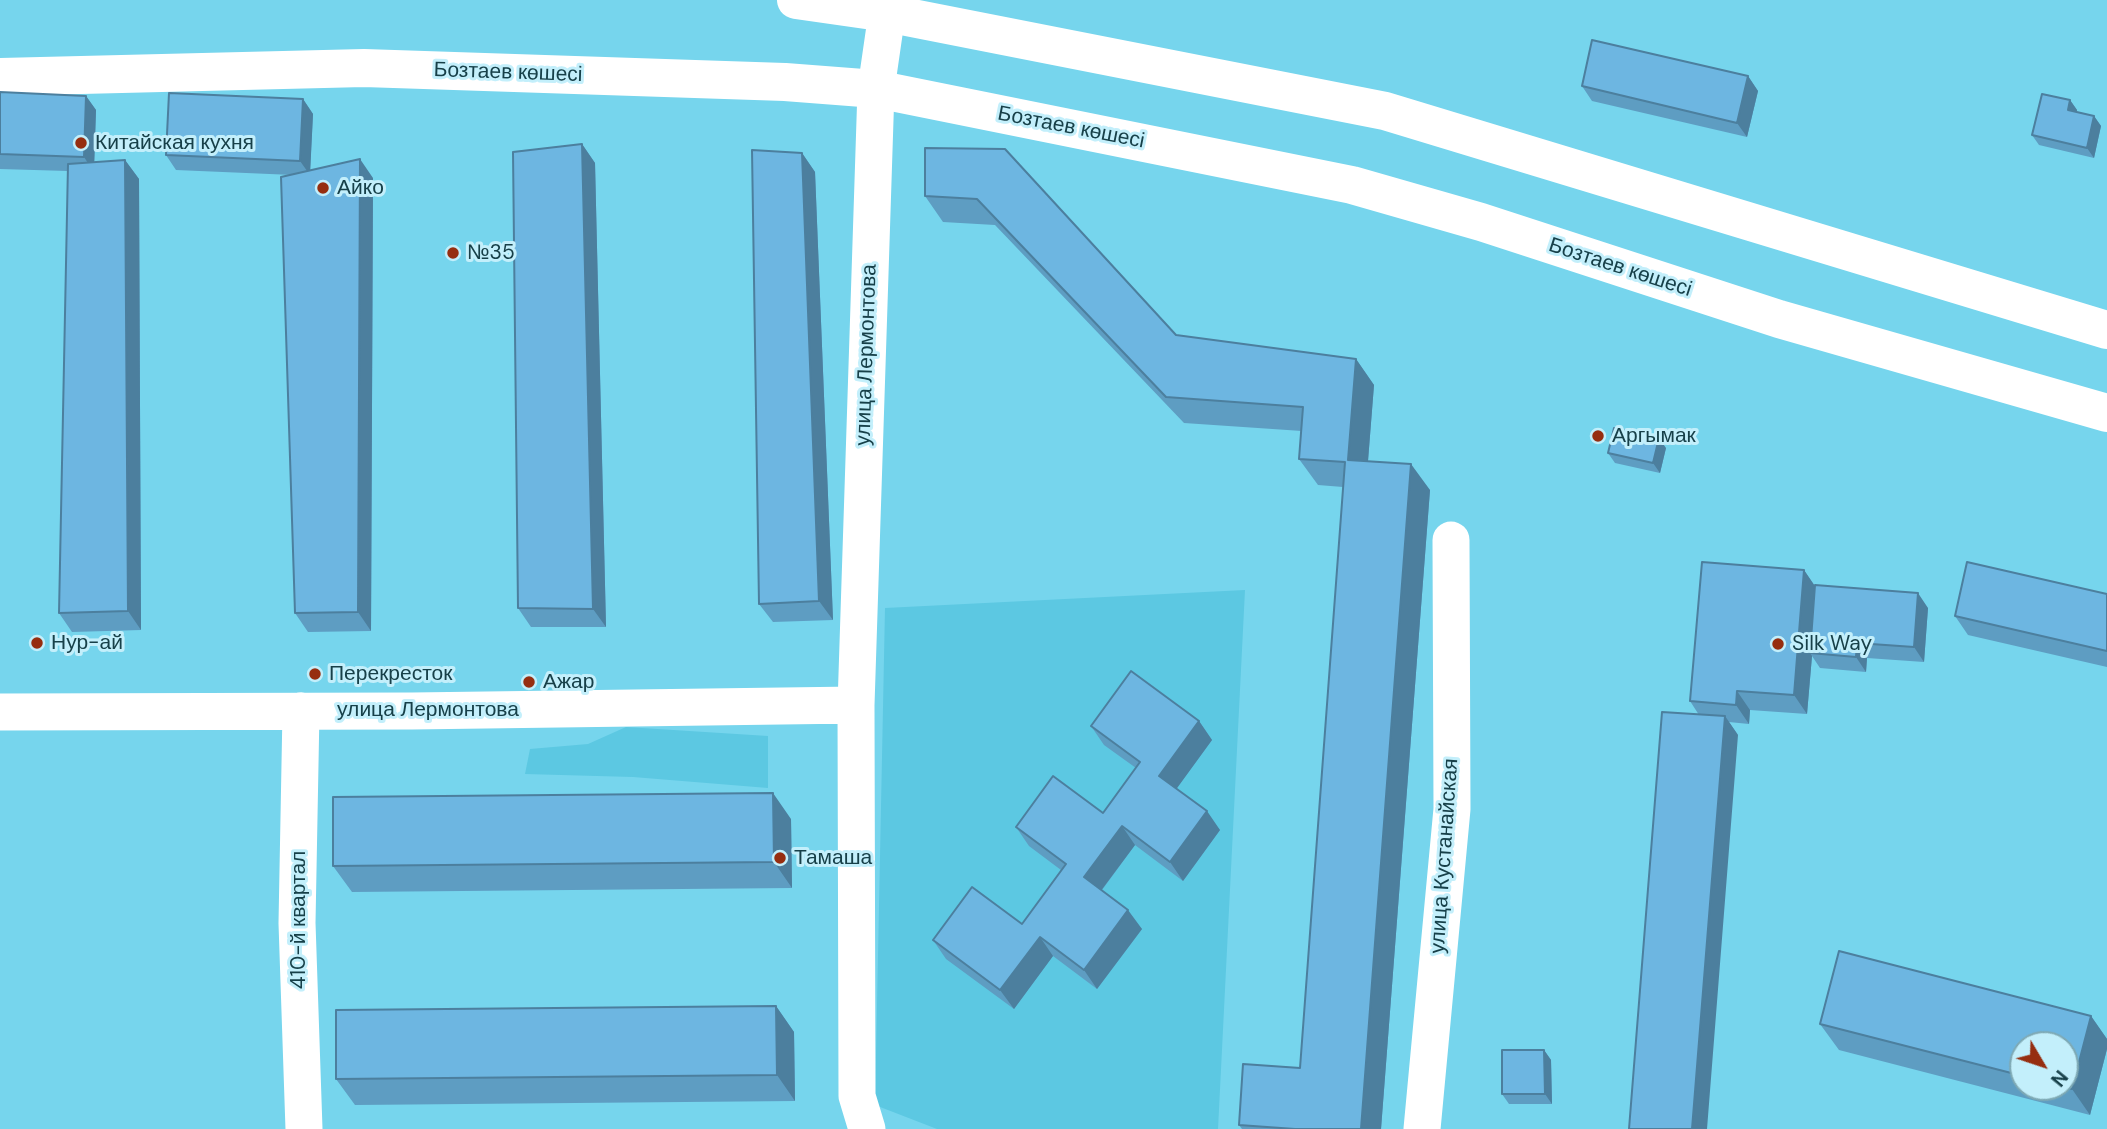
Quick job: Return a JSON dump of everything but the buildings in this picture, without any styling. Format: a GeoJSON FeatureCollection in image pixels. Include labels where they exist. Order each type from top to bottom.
{"type":"FeatureCollection","features":[{"type":"Feature","properties":{"kind":"highway"},"geometry":{"type":"LineString","coordinates":[[796,0],[887,13],[1385,111],[2107,330]]}},
{"type":"Feature","properties":{"kind":"highway","name":"Бозтаев көшесі"},"geometry":{"type":"LineString","coordinates":[[0,76],[364,68],[785,82],[876,89],[1352,185],[1481,222],[1779,319],[2107,413]]}},
{"type":"Feature","properties":{"kind":"street","name":"улица Лермонтова"},"geometry":{"type":"LineString","coordinates":[[867,1129],[857,1096],[856,705],[876,89],[887,13]]}},
{"type":"Feature","properties":{"kind":"street","name":"улица Кустанайская"},"geometry":{"type":"LineString","coordinates":[[1422,1129],[1452,809],[1451,540]]}},
{"type":"Feature","properties":{"kind":"street","name":"улица Лермонтова"},"geometry":{"type":"LineString","coordinates":[[0,712],[856,705]]}},
{"type":"Feature","properties":{"kind":"street","name":"410-й квартал"},"geometry":{"type":"LineString","coordinates":[[301,711],[297,923],[304,1129]]}},
{"type":"Feature","properties":{"kind":"shaded area"},"geometry":{"type":"Polygon","coordinates":[[[1245,590],[1218,1129],[937,1129],[875,1105],[885,608],[1245,590]]]}},
{"type":"Feature","properties":{"kind":"shaded area"},"geometry":{"type":"Polygon","coordinates":[[[626,727],[768,736],[768,788],[633,777],[525,774],[530,749],[588,744],[626,727]]]}},
{"type":"Feature","properties":{"kind":"place","name":"Китайская кухня"},"geometry":{"type":"Point","coordinates":[81,143]}},
{"type":"Feature","properties":{"kind":"place","name":"Айко"},"geometry":{"type":"Point","coordinates":[323,188]}},
{"type":"Feature","properties":{"kind":"place","name":"№35"},"geometry":{"type":"Point","coordinates":[453,253]}},
{"type":"Feature","properties":{"kind":"place","name":"Аргымак"},"geometry":{"type":"Point","coordinates":[1598,436]}},
{"type":"Feature","properties":{"kind":"place","name":"Нур-ай"},"geometry":{"type":"Point","coordinates":[37,643]}},
{"type":"Feature","properties":{"kind":"place","name":"Silk Way"},"geometry":{"type":"Point","coordinates":[1778,644]}},
{"type":"Feature","properties":{"kind":"place","name":"Перекресток"},"geometry":{"type":"Point","coordinates":[315,674]}},
{"type":"Feature","properties":{"kind":"place","name":"Ажар"},"geometry":{"type":"Point","coordinates":[529,682]}},
{"type":"Feature","properties":{"kind":"place","name":"Тамаша"},"geometry":{"type":"Point","coordinates":[780,858]}}]}
